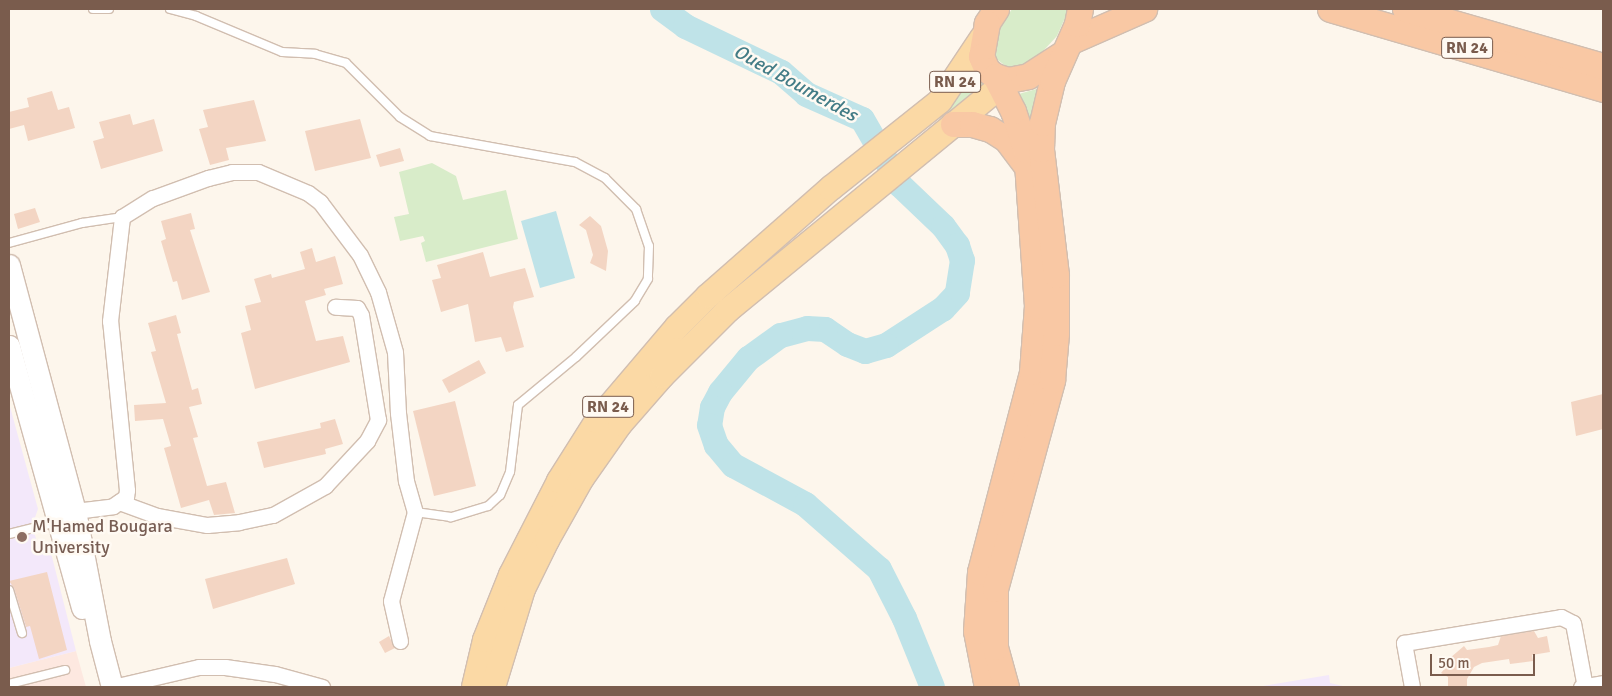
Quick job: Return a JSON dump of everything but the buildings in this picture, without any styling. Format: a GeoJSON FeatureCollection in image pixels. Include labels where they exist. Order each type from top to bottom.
{"type":"FeatureCollection","features":[{"type":"Feature","properties":{"kind":"highway"},"geometry":{"type":"LineString","coordinates":[[986,687],[976,631],[980,572],[1032,372],[1036,343],[1037,306],[1028,170],[1020,130],[1001,80],[987,70],[981,56],[982,38],[996,9]]}},
{"type":"Feature","properties":{"kind":"highway"},"geometry":{"type":"LineString","coordinates":[[1006,687],[995,647],[995,589],[1052,380],[1056,275],[1042,140],[1046,101],[1080,9]]}},
{"type":"Feature","properties":{"kind":"highway"},"geometry":{"type":"LineString","coordinates":[[1001,80],[1039,72],[1066,47],[1144,9]]}},
{"type":"Feature","properties":{"kind":"highway","name":"RN 24"},"geometry":{"type":"LineString","coordinates":[[1330,9],[1603,89]]}},
{"type":"Feature","properties":{"kind":"highway","name":"RN 24"},"geometry":{"type":"LineString","coordinates":[[1405,9],[1603,66]]}},
{"type":"Feature","properties":{"kind":"highway"},"geometry":{"type":"LineString","coordinates":[[953,124],[972,124],[990,129],[1013,146],[1028,170]]}},
{"type":"Feature","properties":{"kind":"main road","name":"RN 24"},"geometry":{"type":"LineString","coordinates":[[474,687],[485,640],[511,575],[559,481],[597,420],[676,326],[831,188],[920,119],[948,92],[982,38]]}},
{"type":"Feature","properties":{"kind":"main road","name":"RN 24"},"geometry":{"type":"LineString","coordinates":[[493,687],[523,590],[547,540],[601,449],[662,376],[697,340],[848,210],[953,124],[1001,80]]}},
{"type":"Feature","properties":{"kind":"main road"},"geometry":{"type":"LineString","coordinates":[[9,265],[104,687]]}},
{"type":"Feature","properties":{"kind":"main road"},"geometry":{"type":"LineString","coordinates":[[9,346],[66,516],[112,687]]}},
{"type":"Feature","properties":{"kind":"street"},"geometry":{"type":"LineString","coordinates":[[66,516],[103,509],[126,497],[127,484],[110,321],[122,217],[153,198],[232,172],[258,172],[308,193],[320,202],[360,255],[378,292],[395,352],[398,413],[406,481],[415,512],[391,601],[400,641]]}},
{"type":"Feature","properties":{"kind":"street"},"geometry":{"type":"LineString","coordinates":[[119,502],[157,516],[207,525],[239,522],[273,515],[326,486],[367,442],[378,420],[361,315],[357,308],[335,307]]}},
{"type":"Feature","properties":{"kind":"street"},"geometry":{"type":"LineString","coordinates":[[1412,687],[1404,642],[1562,617],[1573,623],[1583,687],[1603,684]]}},
{"type":"Feature","properties":{"kind":"street"},"geometry":{"type":"LineString","coordinates":[[112,687],[199,667],[225,666],[275,674],[322,687]]}},
{"type":"Feature","properties":{"kind":"lane"},"geometry":{"type":"LineString","coordinates":[[93,9],[108,9]]}},
{"type":"Feature","properties":{"kind":"lane"},"geometry":{"type":"LineString","coordinates":[[170,9],[196,16],[282,52],[315,54],[346,63],[400,117],[430,136],[575,162],[605,178],[636,209],[649,246],[648,279],[635,301],[576,357],[518,405],[510,472],[500,495],[488,506],[451,517],[415,512]]}},
{"type":"Feature","properties":{"kind":"lane"},"geometry":{"type":"LineString","coordinates":[[9,243],[82,223],[122,217]]}},
{"type":"Feature","properties":{"kind":"lane"},"geometry":{"type":"LineString","coordinates":[[9,534],[66,516]]}},
{"type":"Feature","properties":{"kind":"lane"},"geometry":{"type":"LineString","coordinates":[[9,590],[22,632]]}},
{"type":"Feature","properties":{"kind":"lane"},"geometry":{"type":"LineString","coordinates":[[9,684],[65,670]]}},
{"type":"Feature","properties":{"kind":"shaded area","name":"M'Hamed Bougara University"},"geometry":{"type":"Polygon","coordinates":[[[9,403],[38,509],[32,526],[40,551],[48,549],[51,553],[76,651],[9,668],[9,403]]]}},
{"type":"Feature","properties":{"kind":"shaded area"},"geometry":{"type":"Polygon","coordinates":[[[76,651],[86,687],[9,687],[9,668],[76,651]]]}},
{"type":"Feature","properties":{"kind":"shaded area"},"geometry":{"type":"Polygon","coordinates":[[[1329,675],[1330,683],[1347,687],[1257,687],[1329,675]]]}},
{"type":"Feature","properties":{"kind":"green space"},"geometry":{"type":"Polygon","coordinates":[[[1012,9],[1069,9],[1057,36],[1033,62],[1008,68],[994,57],[996,32],[1012,9]]]}},
{"type":"Feature","properties":{"kind":"green space"},"geometry":{"type":"Polygon","coordinates":[[[971,74],[988,88],[934,122],[957,96],[971,74]]]}},
{"type":"Feature","properties":{"kind":"green space"},"geometry":{"type":"Polygon","coordinates":[[[1040,88],[1032,140],[1015,95],[1040,88]]]}},
{"type":"Feature","properties":{"kind":"green space"},"geometry":{"type":"Polygon","coordinates":[[[432,163],[456,176],[463,200],[506,190],[518,239],[426,262],[421,243],[425,241],[423,236],[400,241],[394,217],[409,214],[399,172],[432,163]]]}},
{"type":"Feature","properties":{"kind":"water"},"geometry":{"type":"Polygon","coordinates":[[[556,211],[575,278],[540,288],[521,221],[556,211]]]}},
{"type":"Feature","properties":{"kind":"waterway","name":"Oued Boumerdes"},"geometry":{"type":"LineString","coordinates":[[662,9],[685,26],[781,72],[806,94],[862,119],[900,185],[943,226],[957,245],[962,260],[957,293],[943,308],[886,345],[865,351],[847,344],[825,329],[807,328],[780,335],[748,358],[720,392],[712,407],[709,425],[716,445],[733,465],[805,504],[879,569],[904,618],[932,687]]}},
{"type":"Feature","properties":{"kind":"place","name":"M'Hamed Bougara University"},"geometry":{"type":"Point","coordinates":[22,537]}}]}
